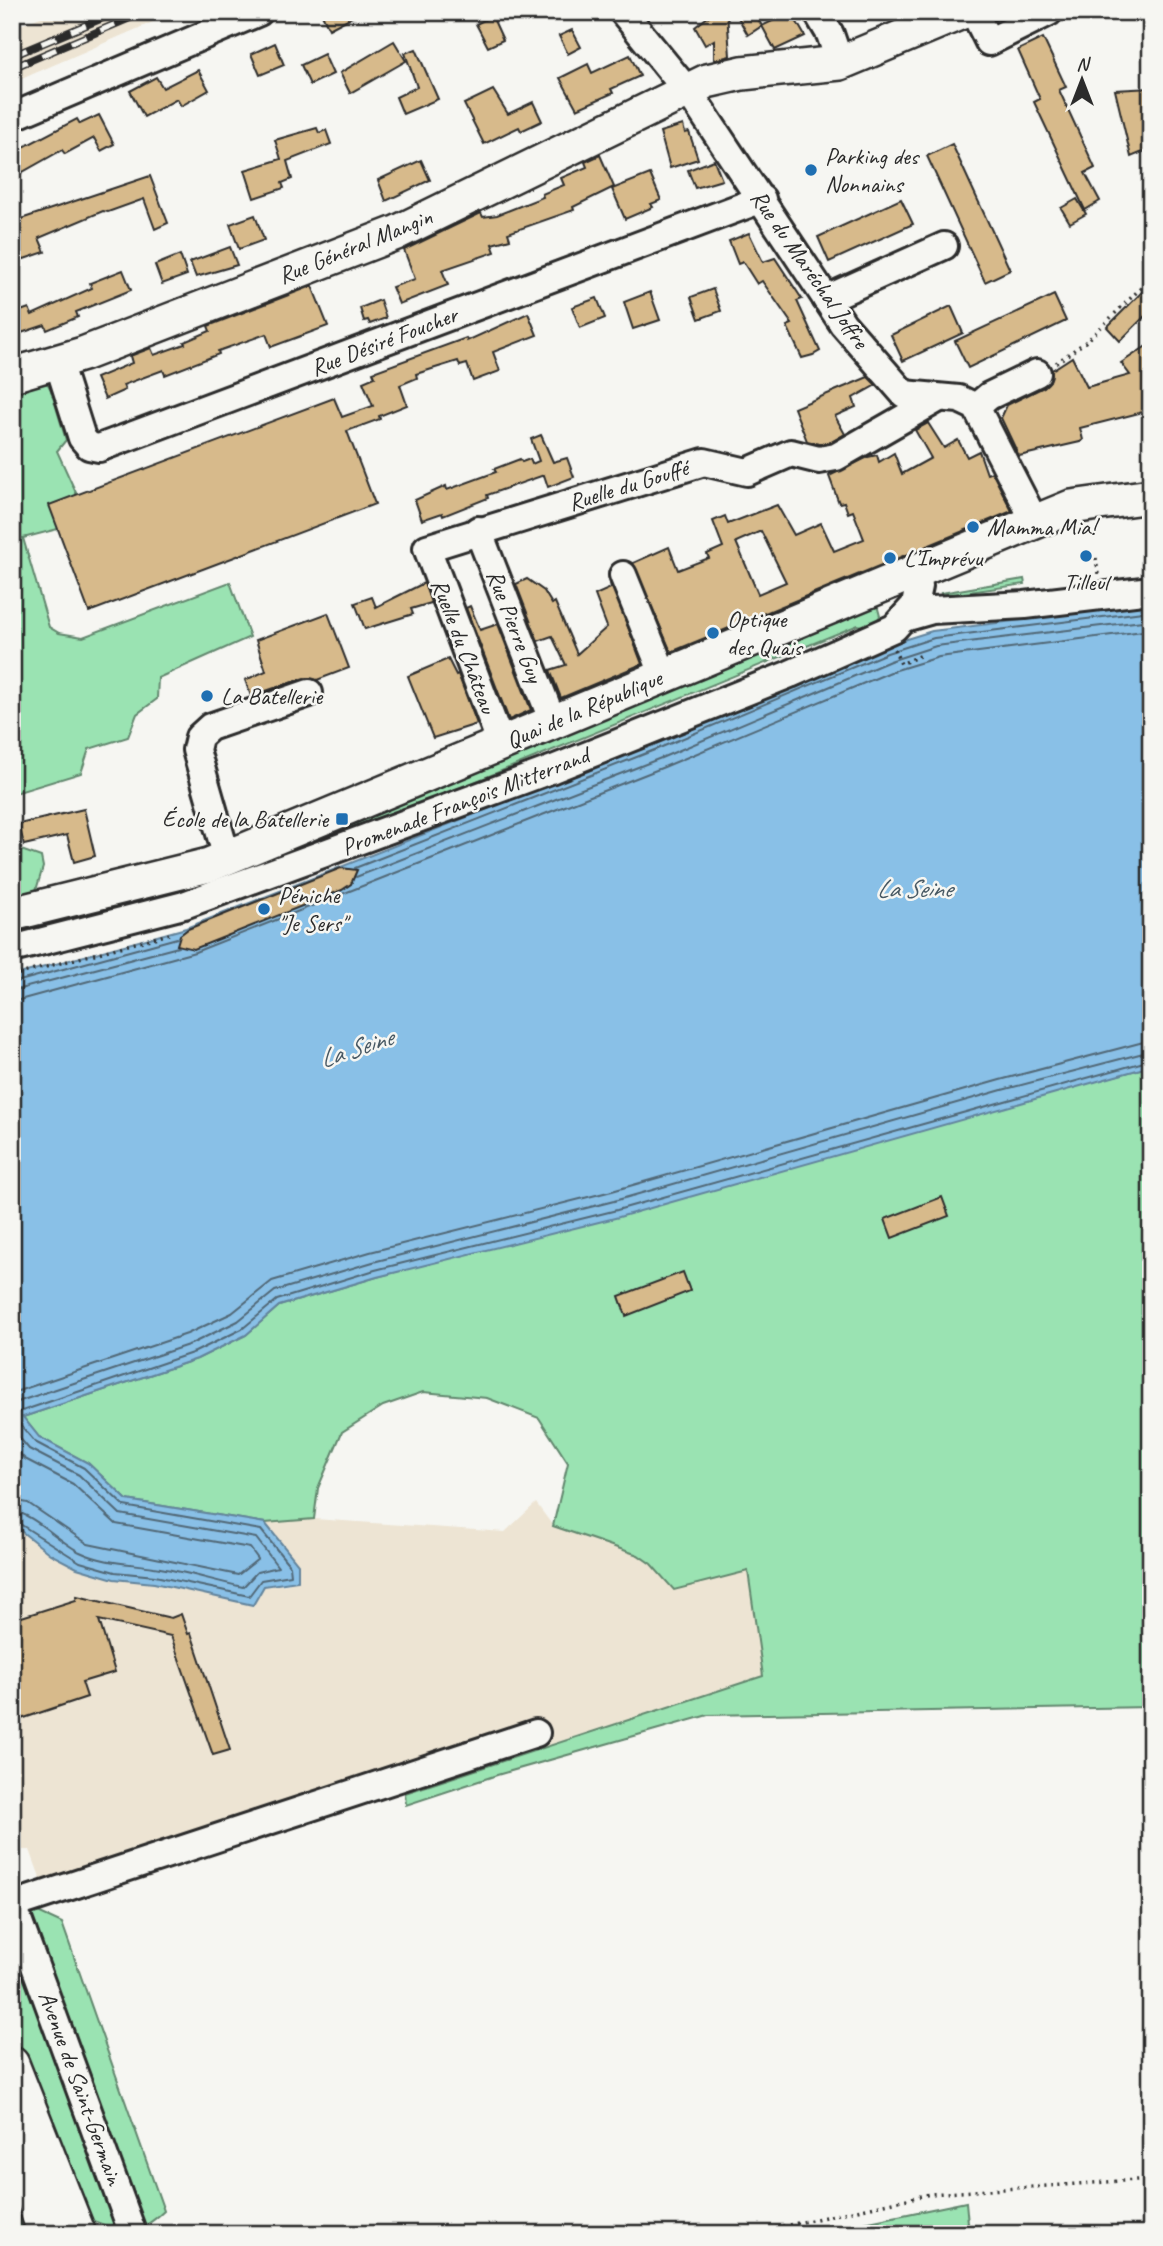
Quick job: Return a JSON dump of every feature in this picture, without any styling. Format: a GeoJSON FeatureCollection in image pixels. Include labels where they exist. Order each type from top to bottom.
{"type":"FeatureCollection","features":[{"type":"Feature","properties":{"kind":"main road","name":"Rue Général Mangin"},"geometry":{"type":"LineString","coordinates":[[12,375],[58,362],[396,233],[707,81],[742,73],[840,63],[962,12]]}},
{"type":"Feature","properties":{"kind":"main road","name":"Quai de la République"},"geometry":{"type":"LineString","coordinates":[[12,914],[209,865],[1035,522],[1071,508],[1151,496]]}},
{"type":"Feature","properties":{"kind":"main road"},"geometry":{"type":"LineString","coordinates":[[12,2064],[79,2234]]}},
{"type":"Feature","properties":{"kind":"main road"},"geometry":{"type":"LineString","coordinates":[[12,2136],[45,2234]]}},
{"type":"Feature","properties":{"kind":"street"},"geometry":{"type":"LineString","coordinates":[[12,117],[259,12]]}},
{"type":"Feature","properties":{"kind":"street","name":"Rue du Maréchal Joffre"},"geometry":{"type":"LineString","coordinates":[[623,12],[688,91],[843,324],[904,394],[959,399],[976,407]]}},
{"type":"Feature","properties":{"kind":"street"},"geometry":{"type":"LineString","coordinates":[[817,12],[830,34],[840,63]]}},
{"type":"Feature","properties":{"kind":"street"},"geometry":{"type":"LineString","coordinates":[[974,12],[989,42],[1049,12]]}},
{"type":"Feature","properties":{"kind":"street","name":"Rue Désiré Foucher"},"geometry":{"type":"LineString","coordinates":[[58,362],[82,438],[89,446],[99,448],[762,199]]}},
{"type":"Feature","properties":{"kind":"street"},"geometry":{"type":"LineString","coordinates":[[826,299],[944,246]]}},
{"type":"Feature","properties":{"kind":"street"},"geometry":{"type":"LineString","coordinates":[[1035,522],[976,407],[989,396],[1037,373]]}},
{"type":"Feature","properties":{"kind":"street","name":"Ruelle du Gouffé"},"geometry":{"type":"LineString","coordinates":[[426,548],[704,462],[747,472],[791,453],[819,460],[836,457],[939,398]]}},
{"type":"Feature","properties":{"kind":"street","name":"Rue Pierre Guy"},"geometry":{"type":"LineString","coordinates":[[478,530],[553,722]]}},
{"type":"Feature","properties":{"kind":"street","name":"Ruelle du Château"},"geometry":{"type":"LineString","coordinates":[[426,548],[501,744]]}},
{"type":"Feature","properties":{"kind":"street"},"geometry":{"type":"LineString","coordinates":[[895,625],[915,605],[919,586],[912,573]]}},
{"type":"Feature","properties":{"kind":"street"},"geometry":{"type":"LineString","coordinates":[[623,575],[664,676]]}},
{"type":"Feature","properties":{"kind":"street","name":"Promenade François Mitterrand"},"geometry":{"type":"LineString","coordinates":[[12,949],[184,905],[352,845],[687,716],[932,610],[1025,605],[1098,575],[1151,590]]}},
{"type":"Feature","properties":{"kind":"street"},"geometry":{"type":"LineString","coordinates":[[227,858],[196,750],[199,737],[210,727],[309,693]]}},
{"type":"Feature","properties":{"kind":"street"},"geometry":{"type":"LineString","coordinates":[[13,1904],[537,1733]]}},
{"type":"Feature","properties":{"kind":"street","name":"Avenue de Saint-Germain"},"geometry":{"type":"LineString","coordinates":[[13,1904],[133,2234]]}},
{"type":"Feature","properties":{"kind":"path"},"geometry":{"type":"LineString","coordinates":[[1037,373],[1070,355],[1151,278]]}},
{"type":"Feature","properties":{"kind":"path"},"geometry":{"type":"LineString","coordinates":[[895,625],[901,664],[925,654]]}},
{"type":"Feature","properties":{"kind":"path"},"geometry":{"type":"LineString","coordinates":[[748,2234],[930,2194],[1151,2179]]}},
{"type":"Feature","properties":{"kind":"shaded area"},"geometry":{"type":"Polygon","coordinates":[[[52,12],[176,12],[12,83],[12,29],[52,12]]]}},
{"type":"Feature","properties":{"kind":"shaded area"},"geometry":{"type":"Polygon","coordinates":[[[536,1503],[553,1526],[638,1554],[651,1564],[674,1590],[748,1571],[763,1676],[51,1907],[30,1850],[14,1850],[12,1846],[12,1524],[50,1554],[77,1568],[114,1579],[154,1583],[252,1605],[264,1586],[289,1584],[298,1564],[265,1523],[314,1519],[505,1532],[536,1503]]]}},
{"type":"Feature","properties":{"kind":"green space"},"geometry":{"type":"Polygon","coordinates":[[[42,382],[48,384],[51,390],[66,440],[57,451],[77,495],[58,529],[23,538],[49,627],[59,633],[83,637],[230,582],[250,637],[158,678],[157,699],[137,714],[128,737],[89,749],[81,773],[12,794],[12,389],[42,382]]]}},
{"type":"Feature","properties":{"kind":"green space"},"geometry":{"type":"Polygon","coordinates":[[[1024,579],[1025,584],[942,596],[941,593],[1024,579]]]}},
{"type":"Feature","properties":{"kind":"green space"},"geometry":{"type":"Polygon","coordinates":[[[877,605],[880,616],[872,628],[858,625],[218,887],[210,880],[877,605]]]}},
{"type":"Feature","properties":{"kind":"green space"},"geometry":{"type":"Polygon","coordinates":[[[12,841],[18,849],[41,857],[43,867],[34,897],[12,902],[12,841]]]}},
{"type":"Feature","properties":{"kind":"green space"},"geometry":{"type":"Polygon","coordinates":[[[181,888],[184,896],[12,942],[12,928],[181,888]]]}},
{"type":"Feature","properties":{"kind":"green space"},"geometry":{"type":"Polygon","coordinates":[[[1151,1066],[1151,1707],[708,1715],[497,1775],[406,1805],[405,1793],[763,1676],[748,1571],[674,1590],[651,1564],[638,1555],[553,1526],[568,1463],[539,1418],[487,1398],[423,1392],[383,1406],[342,1432],[318,1488],[314,1519],[265,1523],[127,1500],[88,1463],[39,1437],[23,1417],[197,1359],[246,1335],[279,1306],[1151,1066]]]}},
{"type":"Feature","properties":{"kind":"green space"},"geometry":{"type":"Polygon","coordinates":[[[12,1900],[62,1923],[164,2211],[144,2227],[119,2230],[86,2218],[12,2038],[12,1900]]]}},
{"type":"Feature","properties":{"kind":"green space"},"geometry":{"type":"Polygon","coordinates":[[[12,2184],[27,2234],[12,2234],[12,2184]]]}},
{"type":"Feature","properties":{"kind":"green space"},"geometry":{"type":"Polygon","coordinates":[[[966,2202],[969,2234],[811,2234],[966,2202]]]}},
{"type":"Feature","properties":{"kind":"water","name":"La Seine"},"geometry":{"type":"Polygon","coordinates":[[[1151,604],[1151,1066],[619,1217],[377,1277],[279,1306],[246,1335],[197,1359],[23,1417],[39,1437],[88,1463],[127,1500],[265,1523],[298,1564],[298,1581],[264,1586],[253,1605],[154,1583],[114,1579],[77,1568],[50,1554],[12,1524],[12,976],[186,928],[655,743],[884,646],[932,631],[1151,604]]]}},
{"type":"Feature","properties":{"kind":"building"},"geometry":{"type":"Polygon","coordinates":[[[321,12],[361,12],[329,29],[321,12]]]}},
{"type":"Feature","properties":{"kind":"building"},"geometry":{"type":"Polygon","coordinates":[[[714,12],[727,12],[730,56],[714,60],[714,40],[705,45],[695,27],[714,12]]]}},
{"type":"Feature","properties":{"kind":"building"},"geometry":{"type":"Polygon","coordinates":[[[735,12],[754,12],[762,26],[748,35],[735,12]]]}},
{"type":"Feature","properties":{"kind":"building"},"geometry":{"type":"Polygon","coordinates":[[[791,12],[805,36],[775,50],[762,26],[791,12]]]}},
{"type":"Feature","properties":{"kind":"building"},"geometry":{"type":"Polygon","coordinates":[[[492,16],[503,40],[488,47],[476,24],[492,16]]]}},
{"type":"Feature","properties":{"kind":"building"},"geometry":{"type":"Polygon","coordinates":[[[572,30],[581,47],[568,54],[559,36],[572,30]]]}},
{"type":"Feature","properties":{"kind":"building"},"geometry":{"type":"Polygon","coordinates":[[[1043,38],[1066,87],[1059,90],[1095,168],[1085,173],[1100,201],[1085,210],[1034,102],[1040,99],[1018,50],[1043,38]]]}},
{"type":"Feature","properties":{"kind":"building"},"geometry":{"type":"Polygon","coordinates":[[[394,41],[406,61],[350,93],[340,73],[394,41]]]}},
{"type":"Feature","properties":{"kind":"building"},"geometry":{"type":"Polygon","coordinates":[[[275,43],[284,65],[260,75],[251,54],[275,43]]]}},
{"type":"Feature","properties":{"kind":"building"},"geometry":{"type":"Polygon","coordinates":[[[416,49],[438,99],[403,114],[396,97],[417,87],[405,53],[416,49]]]}},
{"type":"Feature","properties":{"kind":"building"},"geometry":{"type":"Polygon","coordinates":[[[324,54],[333,74],[310,85],[301,65],[324,54]]]}},
{"type":"Feature","properties":{"kind":"building"},"geometry":{"type":"Polygon","coordinates":[[[630,55],[640,76],[611,89],[613,93],[577,109],[560,78],[588,64],[592,73],[630,55]]]}},
{"type":"Feature","properties":{"kind":"building"},"geometry":{"type":"Polygon","coordinates":[[[198,70],[209,90],[181,106],[177,99],[144,117],[130,91],[156,77],[163,88],[198,70]]]}},
{"type":"Feature","properties":{"kind":"building"},"geometry":{"type":"Polygon","coordinates":[[[1151,88],[1151,135],[1143,137],[1148,150],[1131,157],[1115,90],[1151,88]]]}},
{"type":"Feature","properties":{"kind":"building"},"geometry":{"type":"Polygon","coordinates":[[[493,90],[508,114],[533,102],[542,121],[521,131],[519,127],[484,144],[464,104],[493,90]]]}},
{"type":"Feature","properties":{"kind":"building"},"geometry":{"type":"Polygon","coordinates":[[[99,115],[114,144],[101,151],[94,138],[65,154],[62,150],[12,178],[12,153],[77,119],[80,124],[99,115]]]}},
{"type":"Feature","properties":{"kind":"building"},"geometry":{"type":"Polygon","coordinates":[[[683,125],[685,133],[689,132],[698,159],[670,168],[660,132],[683,125]]]}},
{"type":"Feature","properties":{"kind":"building"},"geometry":{"type":"Polygon","coordinates":[[[317,128],[319,133],[326,130],[331,144],[287,161],[292,179],[282,183],[284,188],[254,198],[245,170],[281,159],[275,140],[317,128]]]}},
{"type":"Feature","properties":{"kind":"building"},"geometry":{"type":"Polygon","coordinates":[[[952,144],[1010,270],[985,282],[927,156],[952,144]]]}},
{"type":"Feature","properties":{"kind":"building"},"geometry":{"type":"Polygon","coordinates":[[[600,155],[614,187],[573,207],[574,210],[508,233],[510,239],[492,244],[495,252],[442,270],[448,285],[399,304],[392,287],[415,279],[404,250],[481,213],[483,217],[497,215],[543,197],[542,194],[564,185],[561,178],[587,167],[585,162],[600,155]]]}},
{"type":"Feature","properties":{"kind":"building"},"geometry":{"type":"Polygon","coordinates":[[[421,160],[430,180],[386,201],[378,180],[421,160]]]}},
{"type":"Feature","properties":{"kind":"building"},"geometry":{"type":"Polygon","coordinates":[[[714,160],[722,180],[695,188],[688,170],[714,160]]]}},
{"type":"Feature","properties":{"kind":"building"},"geometry":{"type":"Polygon","coordinates":[[[650,174],[661,200],[651,204],[653,207],[625,219],[612,189],[650,174]]]}},
{"type":"Feature","properties":{"kind":"building"},"geometry":{"type":"Polygon","coordinates":[[[150,176],[168,223],[155,229],[144,199],[108,212],[103,211],[39,238],[45,252],[12,263],[12,222],[150,176]]]}},
{"type":"Feature","properties":{"kind":"building"},"geometry":{"type":"Polygon","coordinates":[[[901,199],[913,224],[829,262],[818,237],[901,199]]]}},
{"type":"Feature","properties":{"kind":"building"},"geometry":{"type":"Polygon","coordinates":[[[1077,199],[1086,214],[1070,223],[1061,208],[1077,199]]]}},
{"type":"Feature","properties":{"kind":"building"},"geometry":{"type":"Polygon","coordinates":[[[255,215],[264,240],[239,249],[230,224],[255,215]]]}},
{"type":"Feature","properties":{"kind":"building"},"geometry":{"type":"Polygon","coordinates":[[[749,233],[763,262],[775,258],[802,299],[797,301],[820,351],[813,355],[802,358],[787,326],[792,324],[762,281],[757,284],[743,262],[738,264],[729,241],[749,233]]]}},
{"type":"Feature","properties":{"kind":"building"},"geometry":{"type":"Polygon","coordinates":[[[230,247],[237,265],[196,277],[190,262],[230,247]]]}},
{"type":"Feature","properties":{"kind":"building"},"geometry":{"type":"Polygon","coordinates":[[[180,255],[187,275],[162,284],[155,265],[180,255]]]}},
{"type":"Feature","properties":{"kind":"building"},"geometry":{"type":"Polygon","coordinates":[[[123,270],[131,290],[76,312],[78,317],[47,330],[45,325],[12,336],[12,314],[29,308],[32,315],[92,288],[90,283],[123,270]]]}},
{"type":"Feature","properties":{"kind":"building"},"geometry":{"type":"Polygon","coordinates":[[[1151,283],[1151,310],[1120,341],[1107,327],[1151,283]]]}},
{"type":"Feature","properties":{"kind":"building"},"geometry":{"type":"Polygon","coordinates":[[[312,286],[328,326],[271,347],[266,334],[218,351],[219,354],[165,375],[163,370],[123,385],[125,390],[105,399],[96,378],[132,363],[130,356],[151,348],[154,355],[185,344],[184,342],[210,331],[208,326],[312,286]]]}},
{"type":"Feature","properties":{"kind":"building"},"geometry":{"type":"Polygon","coordinates":[[[713,289],[721,311],[699,319],[691,297],[713,289]]]}},
{"type":"Feature","properties":{"kind":"building"},"geometry":{"type":"Polygon","coordinates":[[[650,292],[660,320],[633,329],[624,302],[650,292]]]}},
{"type":"Feature","properties":{"kind":"building"},"geometry":{"type":"Polygon","coordinates":[[[1054,295],[1066,321],[968,368],[955,341],[1054,295]]]}},
{"type":"Feature","properties":{"kind":"building"},"geometry":{"type":"Polygon","coordinates":[[[597,298],[605,318],[580,328],[572,307],[597,298]]]}},
{"type":"Feature","properties":{"kind":"building"},"geometry":{"type":"Polygon","coordinates":[[[380,300],[386,318],[370,324],[368,320],[364,321],[360,308],[380,300]]]}},
{"type":"Feature","properties":{"kind":"building"},"geometry":{"type":"Polygon","coordinates":[[[951,306],[963,333],[903,361],[891,335],[951,306]]]}},
{"type":"Feature","properties":{"kind":"building"},"geometry":{"type":"Polygon","coordinates":[[[528,313],[537,335],[493,352],[500,371],[473,381],[467,364],[460,366],[458,361],[416,374],[417,378],[400,385],[407,405],[379,416],[380,419],[347,431],[375,504],[89,612],[49,505],[334,398],[342,417],[373,406],[363,382],[375,377],[373,372],[466,338],[467,341],[528,313]]]}},
{"type":"Feature","properties":{"kind":"building"},"geometry":{"type":"Polygon","coordinates":[[[1151,343],[1151,410],[1080,428],[1083,440],[1080,442],[1019,456],[1001,418],[1007,405],[1044,387],[1050,381],[1052,370],[1072,357],[1087,387],[1130,375],[1121,363],[1151,343]]]}},
{"type":"Feature","properties":{"kind":"building"},"geometry":{"type":"Polygon","coordinates":[[[868,377],[876,385],[853,398],[856,407],[835,416],[845,434],[831,442],[820,444],[807,441],[794,408],[868,377]]]}},
{"type":"Feature","properties":{"kind":"building"},"geometry":{"type":"Polygon","coordinates":[[[928,423],[944,448],[958,440],[967,457],[979,451],[987,474],[992,472],[1012,511],[671,652],[633,563],[669,547],[678,570],[709,558],[707,554],[723,547],[713,521],[725,516],[728,524],[777,505],[794,535],[821,523],[834,551],[864,539],[853,511],[848,513],[844,502],[839,503],[829,476],[868,457],[877,455],[879,462],[894,453],[902,474],[931,458],[915,430],[928,423]],[[761,531],[736,542],[758,594],[786,582],[761,531]]]}},
{"type":"Feature","properties":{"kind":"building"},"geometry":{"type":"Polygon","coordinates":[[[541,435],[553,462],[567,458],[574,477],[548,487],[544,475],[487,495],[488,498],[443,516],[442,513],[422,520],[415,500],[446,486],[447,490],[496,472],[494,469],[520,459],[522,462],[530,459],[532,464],[539,461],[531,439],[541,435]]]}},
{"type":"Feature","properties":{"kind":"building"},"geometry":{"type":"Polygon","coordinates":[[[608,574],[642,664],[561,698],[550,670],[566,665],[552,636],[538,641],[516,584],[527,579],[544,591],[552,604],[555,602],[577,654],[607,627],[595,595],[611,588],[608,574]]]}},
{"type":"Feature","properties":{"kind":"building"},"geometry":{"type":"Polygon","coordinates":[[[424,583],[431,603],[411,609],[413,614],[365,629],[355,603],[372,597],[376,607],[424,583]]]}},
{"type":"Feature","properties":{"kind":"building"},"geometry":{"type":"Polygon","coordinates":[[[470,606],[480,630],[498,624],[531,710],[509,720],[466,608],[470,606]]]}},
{"type":"Feature","properties":{"kind":"building"},"geometry":{"type":"Polygon","coordinates":[[[328,613],[349,668],[317,680],[304,678],[251,696],[245,680],[266,671],[256,640],[328,613]]]}},
{"type":"Feature","properties":{"kind":"building"},"geometry":{"type":"Polygon","coordinates":[[[448,659],[456,675],[458,674],[477,724],[433,738],[408,676],[448,659]]]}},
{"type":"Feature","properties":{"kind":"building"},"geometry":{"type":"Polygon","coordinates":[[[84,809],[95,856],[74,862],[67,835],[24,845],[19,824],[84,809]]]}},
{"type":"Feature","properties":{"kind":"building","name":"Péniche \"Je Sers\""},"geometry":{"type":"Polygon","coordinates":[[[341,868],[357,870],[351,884],[342,890],[194,949],[177,945],[180,935],[188,929],[341,868]]]}},
{"type":"Feature","properties":{"kind":"building"},"geometry":{"type":"Polygon","coordinates":[[[942,1197],[949,1216],[892,1238],[885,1219],[942,1197]]]}},
{"type":"Feature","properties":{"kind":"building"},"geometry":{"type":"Polygon","coordinates":[[[683,1272],[690,1291],[626,1316],[619,1296],[683,1272]]]}},
{"type":"Feature","properties":{"kind":"building"},"geometry":{"type":"Polygon","coordinates":[[[77,1596],[171,1618],[181,1614],[188,1634],[191,1633],[230,1750],[213,1755],[171,1636],[99,1620],[115,1672],[82,1682],[87,1697],[12,1722],[12,1620],[76,1600],[77,1596]]]}},
{"type":"Feature","properties":{"kind":"railway"},"geometry":{"type":"LineString","coordinates":[[12,56],[117,12]]}},
{"type":"Feature","properties":{"kind":"railway"},"geometry":{"type":"LineString","coordinates":[[12,68],[144,12]]}},
{"type":"Feature","properties":{"kind":"place","name":"Parking des Nonnains"},"geometry":{"type":"Point","coordinates":[811,170]}},
{"type":"Feature","properties":{"kind":"place","name":"Mamma Mia!"},"geometry":{"type":"Point","coordinates":[973,527]}},
{"type":"Feature","properties":{"kind":"place","name":"Tilleul"},"geometry":{"type":"Point","coordinates":[1086,556]}},
{"type":"Feature","properties":{"kind":"place","name":"L’Imprévu"},"geometry":{"type":"Point","coordinates":[890,558]}},
{"type":"Feature","properties":{"kind":"place","name":"Optique des Quais"},"geometry":{"type":"Point","coordinates":[713,633]}},
{"type":"Feature","properties":{"kind":"place","name":"La Batellerie"},"geometry":{"type":"Point","coordinates":[207,696]}},
{"type":"Feature","properties":{"kind":"place","name":"École de la Batellerie"},"geometry":{"type":"Point","coordinates":[342,819]}},
{"type":"Feature","properties":{"kind":"place","name":"Péniche \"Je Sers\""},"geometry":{"type":"Point","coordinates":[264,909]}}]}
